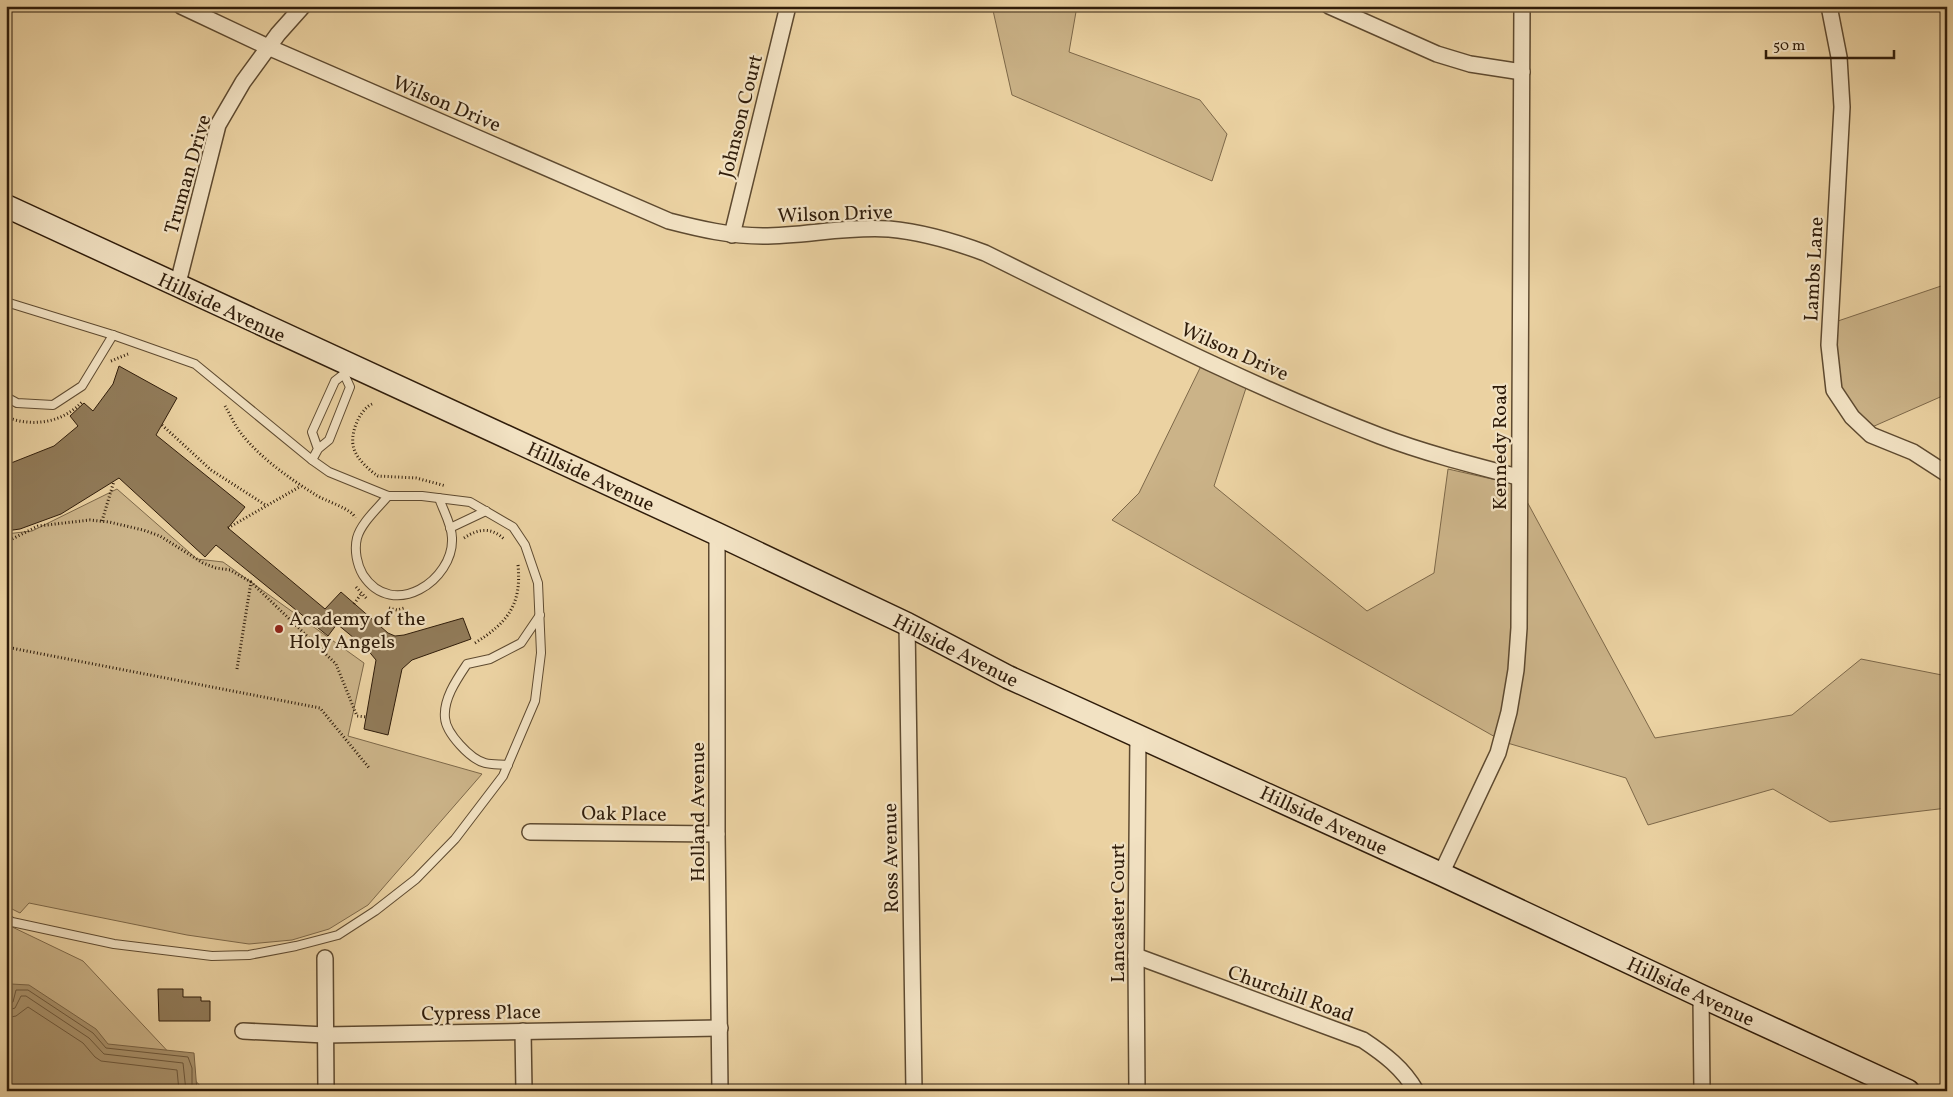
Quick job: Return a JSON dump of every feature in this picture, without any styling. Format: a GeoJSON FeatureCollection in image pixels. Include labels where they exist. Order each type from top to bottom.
{"type":"FeatureCollection","features":[{"type":"Feature","properties":{"kind":"main road","name":"Hillside Avenue"},"geometry":{"type":"LineString","coordinates":[[6,206],[346,370],[717,534],[907,624],[1008,677],[1441,874],[1908,1091]]}},
{"type":"Feature","properties":{"kind":"street","name":"Wilson Drive"},"geometry":{"type":"LineString","coordinates":[[181,6],[268,47],[635,208],[677,224],[732,234],[765,236],[850,229],[887,229],[919,233],[955,242],[985,253],[1182,349],[1346,422],[1446,458],[1518,477]]}},
{"type":"Feature","properties":{"kind":"street","name":"Truman Drive"},"geometry":{"type":"LineString","coordinates":[[177,287],[218,125],[243,82],[268,47],[302,6]]}},
{"type":"Feature","properties":{"kind":"street","name":"Johnson Court"},"geometry":{"type":"LineString","coordinates":[[732,234],[788,6]]}},
{"type":"Feature","properties":{"kind":"street"},"geometry":{"type":"LineString","coordinates":[[1329,6],[1437,54],[1479,66],[1522,72]]}},
{"type":"Feature","properties":{"kind":"street","name":"Kennedy Road"},"geometry":{"type":"LineString","coordinates":[[1441,874],[1498,753],[1509,712],[1516,670],[1519,628],[1518,477],[1522,6]]}},
{"type":"Feature","properties":{"kind":"street","name":"Lambs Lane"},"geometry":{"type":"LineString","coordinates":[[1829,6],[1839,57],[1842,107],[1829,346],[1834,390],[1852,417],[1871,435],[1913,452],[1947,474]]}},
{"type":"Feature","properties":{"kind":"street","name":"Holland Avenue"},"geometry":{"type":"LineString","coordinates":[[717,534],[717,834],[720,1091]]}},
{"type":"Feature","properties":{"kind":"street","name":"Ross Avenue"},"geometry":{"type":"LineString","coordinates":[[907,624],[914,1091]]}},
{"type":"Feature","properties":{"kind":"street","name":"Lancaster Court"},"geometry":{"type":"LineString","coordinates":[[1137,1091],[1138,736]]}},
{"type":"Feature","properties":{"kind":"street","name":"Oak Place"},"geometry":{"type":"LineString","coordinates":[[530,832],[717,834]]}},
{"type":"Feature","properties":{"kind":"street","name":"Churchill Road"},"geometry":{"type":"LineString","coordinates":[[1136,956],[1363,1040],[1403,1072],[1416,1091]]}},
{"type":"Feature","properties":{"kind":"street"},"geometry":{"type":"LineString","coordinates":[[325,958],[326,1091]]}},
{"type":"Feature","properties":{"kind":"street"},"geometry":{"type":"LineString","coordinates":[[1701,996],[1702,1091]]}},
{"type":"Feature","properties":{"kind":"street","name":"Cypress Place"},"geometry":{"type":"LineString","coordinates":[[242,1031],[326,1035],[720,1028]]}},
{"type":"Feature","properties":{"kind":"street"},"geometry":{"type":"LineString","coordinates":[[523,1031],[524,1091]]}},
{"type":"Feature","properties":{"kind":"lane"},"geometry":{"type":"LineString","coordinates":[[6,302],[113,335],[195,364],[329,472],[388,496],[439,498],[470,502],[513,527],[525,545],[538,583],[541,653],[535,701],[503,776],[455,839],[416,879],[375,911],[338,934],[296,946],[249,955],[212,956],[114,944],[12,922],[6,918]]}},
{"type":"Feature","properties":{"kind":"lane"},"geometry":{"type":"LineString","coordinates":[[6,397],[17,403],[53,405],[82,386],[113,335]]}},
{"type":"Feature","properties":{"kind":"lane"},"geometry":{"type":"LineString","coordinates":[[318,449],[312,432],[335,381],[346,370]]}},
{"type":"Feature","properties":{"kind":"lane"},"geometry":{"type":"LineString","coordinates":[[312,460],[318,449],[329,440],[350,387],[346,370]]}},
{"type":"Feature","properties":{"kind":"lane"},"geometry":{"type":"LineString","coordinates":[[388,496],[364,524],[357,538],[356,554],[360,570],[369,584],[382,594],[396,597],[412,593],[437,576],[446,563],[451,549],[452,538],[439,498]]}},
{"type":"Feature","properties":{"kind":"lane"},"geometry":{"type":"LineString","coordinates":[[450,528],[486,511]]}},
{"type":"Feature","properties":{"kind":"lane"},"geometry":{"type":"LineString","coordinates":[[508,765],[483,763],[454,740],[445,718],[448,699],[456,680],[467,664],[490,659],[521,643],[540,615]]}},
{"type":"Feature","properties":{"kind":"path"},"geometry":{"type":"LineString","coordinates":[[106,364],[132,354]]}},
{"type":"Feature","properties":{"kind":"path"},"geometry":{"type":"LineString","coordinates":[[6,418],[27,422],[45,422],[68,414],[85,398]]}},
{"type":"Feature","properties":{"kind":"path"},"geometry":{"type":"LineString","coordinates":[[223,404],[240,432],[251,445],[302,486],[325,501],[354,514],[355,522]]}},
{"type":"Feature","properties":{"kind":"path"},"geometry":{"type":"LineString","coordinates":[[372,404],[360,415],[353,441],[355,452],[373,473],[378,476],[416,478],[450,487]]}},
{"type":"Feature","properties":{"kind":"path"},"geometry":{"type":"LineString","coordinates":[[162,425],[211,470],[267,506]]}},
{"type":"Feature","properties":{"kind":"path"},"geometry":{"type":"LineString","coordinates":[[102,521],[114,481]]}},
{"type":"Feature","properties":{"kind":"path"},"geometry":{"type":"LineString","coordinates":[[228,528],[302,486]]}},
{"type":"Feature","properties":{"kind":"path"},"geometry":{"type":"LineString","coordinates":[[6,542],[38,526],[90,520],[143,530],[160,536],[203,563],[216,568],[230,570],[251,582],[336,664],[358,716],[367,717]]}},
{"type":"Feature","properties":{"kind":"path"},"geometry":{"type":"LineString","coordinates":[[461,541],[472,533],[484,529],[494,532],[509,545]]}},
{"type":"Feature","properties":{"kind":"path"},"geometry":{"type":"LineString","coordinates":[[475,643],[497,629],[508,616],[520,586],[515,558]]}},
{"type":"Feature","properties":{"kind":"path"},"geometry":{"type":"LineString","coordinates":[[237,669],[251,582]]}},
{"type":"Feature","properties":{"kind":"path"},"geometry":{"type":"LineString","coordinates":[[352,582],[361,594],[371,601]]}},
{"type":"Feature","properties":{"kind":"path"},"geometry":{"type":"LineString","coordinates":[[354,604],[361,594]]}},
{"type":"Feature","properties":{"kind":"path"},"geometry":{"type":"LineString","coordinates":[[388,607],[397,610],[412,605]]}},
{"type":"Feature","properties":{"kind":"path"},"geometry":{"type":"LineString","coordinates":[[6,647],[320,708],[370,769]]}},
{"type":"Feature","properties":{"kind":"shaded area"},"geometry":{"type":"Polygon","coordinates":[[[992,6],[1077,6],[1069,52],[1200,100],[1227,134],[1212,181],[1012,95],[992,6]]]}},
{"type":"Feature","properties":{"kind":"shaded area"},"geometry":{"type":"Polygon","coordinates":[[[1947,284],[1947,394],[1863,431],[1831,386],[1835,322],[1947,284]]]}},
{"type":"Feature","properties":{"kind":"shaded area"},"geometry":{"type":"Polygon","coordinates":[[[1201,366],[1246,388],[1214,486],[1367,611],[1434,573],[1448,469],[1518,485],[1655,738],[1792,715],[1861,659],[1947,676],[1947,808],[1830,822],[1773,789],[1648,825],[1626,778],[1504,742],[1112,520],[1139,493],[1201,366]]]}},
{"type":"Feature","properties":{"kind":"shaded area"},"geometry":{"type":"Polygon","coordinates":[[[117,489],[197,559],[223,562],[364,663],[348,736],[482,774],[368,905],[329,929],[292,940],[249,944],[187,935],[29,903],[20,913],[6,906],[6,534],[32,531],[117,489]]]}},
{"type":"Feature","properties":{"kind":"shaded area"},"geometry":{"type":"Polygon","coordinates":[[[6,924],[83,961],[205,1091],[6,1091],[6,924]]]}},
{"type":"Feature","properties":{"kind":"water"},"geometry":{"type":"Polygon","coordinates":[[[11,984],[29,985],[96,1029],[108,1044],[194,1053],[197,1091],[6,1091],[6,1013],[11,984]]]}},
{"type":"Feature","properties":{"kind":"building"},"geometry":{"type":"Polygon","coordinates":[[[119,366],[177,398],[156,435],[245,507],[228,528],[325,609],[341,592],[388,633],[395,636],[463,618],[471,639],[412,660],[402,669],[388,735],[364,729],[376,660],[366,648],[337,624],[328,636],[216,545],[205,557],[119,478],[61,514],[20,529],[6,531],[6,465],[54,446],[78,426],[70,416],[84,403],[93,411],[113,384],[119,366]]]}},
{"type":"Feature","properties":{"kind":"building"},"geometry":{"type":"Polygon","coordinates":[[[158,989],[183,989],[183,997],[201,997],[201,1001],[210,1001],[210,1021],[159,1021],[158,989]]]}},
{"type":"Feature","properties":{"kind":"place","name":"Academy of the Holy Angels"},"geometry":{"type":"Point","coordinates":[279,629]}}]}
